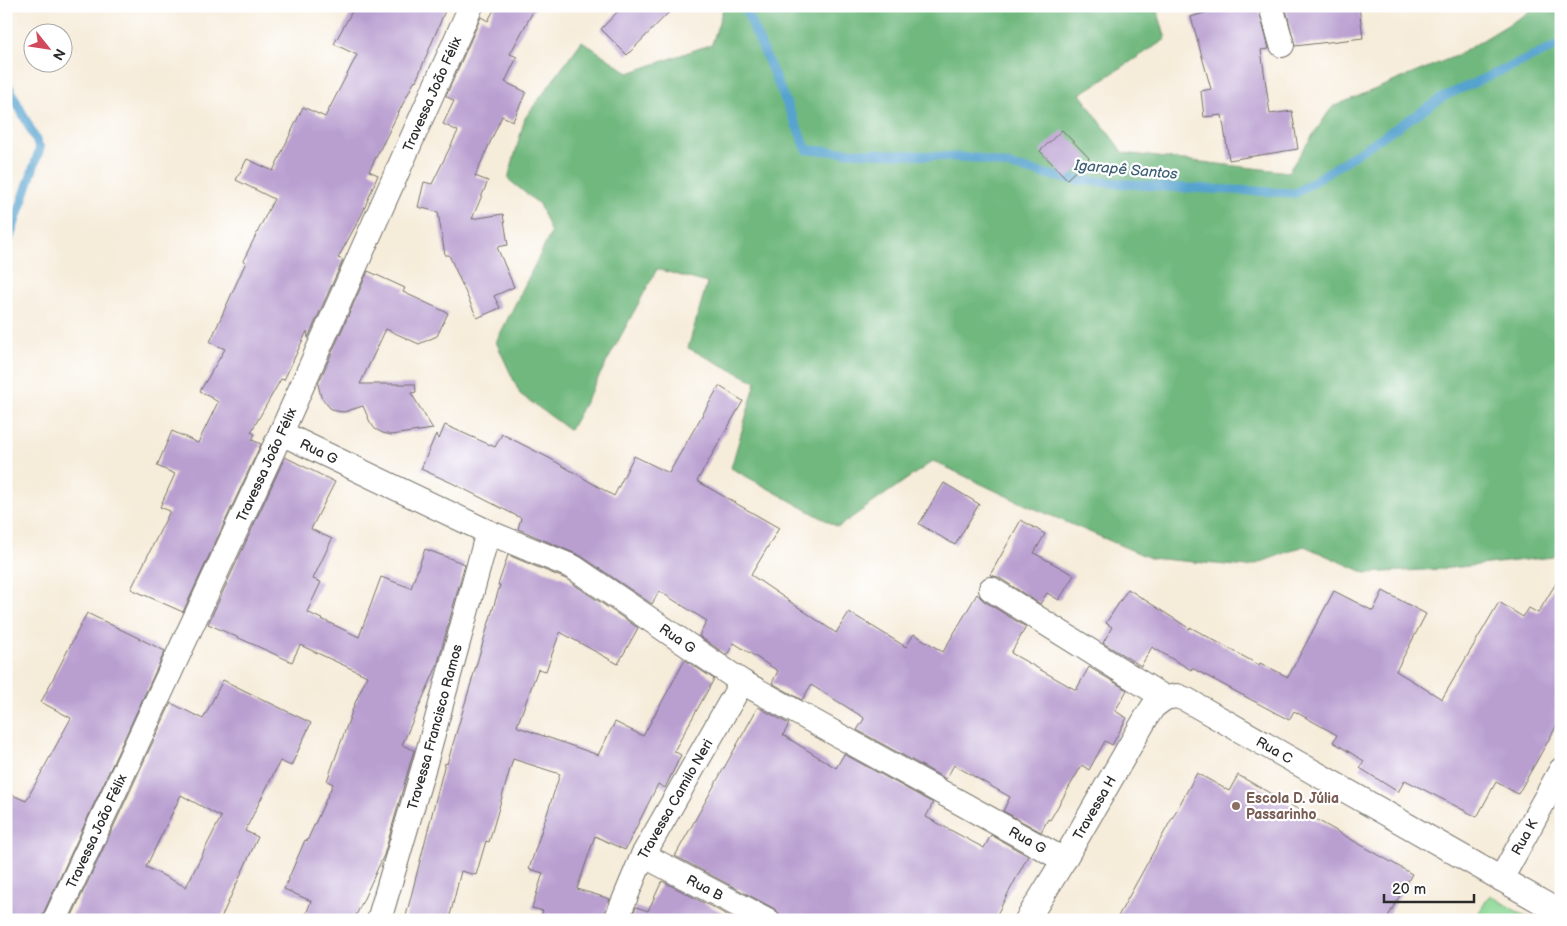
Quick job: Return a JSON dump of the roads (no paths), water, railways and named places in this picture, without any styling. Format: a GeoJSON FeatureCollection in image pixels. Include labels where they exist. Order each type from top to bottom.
{"type":"FeatureCollection","features":[{"type":"Feature","properties":{"kind":"street","name":"Travessa João Félix"},"geometry":{"type":"LineString","coordinates":[[55,920],[281,433],[471,6]]}},
{"type":"Feature","properties":{"kind":"street"},"geometry":{"type":"LineString","coordinates":[[1272,6],[1282,45]]}},
{"type":"Feature","properties":{"kind":"street","name":"Rua G"},"geometry":{"type":"LineString","coordinates":[[281,433],[488,532],[573,568],[742,682],[1064,860]]}},
{"type":"Feature","properties":{"kind":"street","name":"Travessa Francisco Ramos"},"geometry":{"type":"LineString","coordinates":[[379,920],[420,782],[488,532]]}},
{"type":"Feature","properties":{"kind":"street","name":"Rua C"},"geometry":{"type":"LineString","coordinates":[[990,589],[1165,698],[1177,696],[1187,700],[1561,913]]}},
{"type":"Feature","properties":{"kind":"street","name":"Travessa Camilo Neri"},"geometry":{"type":"LineString","coordinates":[[616,920],[643,856],[742,682]]}},
{"type":"Feature","properties":{"kind":"street","name":"Travessa H"},"geometry":{"type":"LineString","coordinates":[[1027,920],[1146,718],[1153,707],[1165,698]]}},
{"type":"Feature","properties":{"kind":"street","name":"Rua K"},"geometry":{"type":"LineString","coordinates":[[1500,879],[1561,770]]}},
{"type":"Feature","properties":{"kind":"street","name":"Rua B"},"geometry":{"type":"LineString","coordinates":[[643,856],[767,920]]}},
{"type":"Feature","properties":{"kind":"waterway","name":"Igarapê Santos"},"geometry":{"type":"LineString","coordinates":[[744,6],[807,150],[976,158],[1067,179],[1166,187],[1296,193],[1445,96],[1561,44]]}},
{"type":"Feature","properties":{"kind":"waterway","name":"Igarapê Santos"},"geometry":{"type":"LineString","coordinates":[[6,81],[40,148],[6,249]]}},
{"type":"Feature","properties":{"kind":"place","name":"Escola D. Júlia Passarinho"},"geometry":{"type":"Point","coordinates":[1236,806]}}]}
